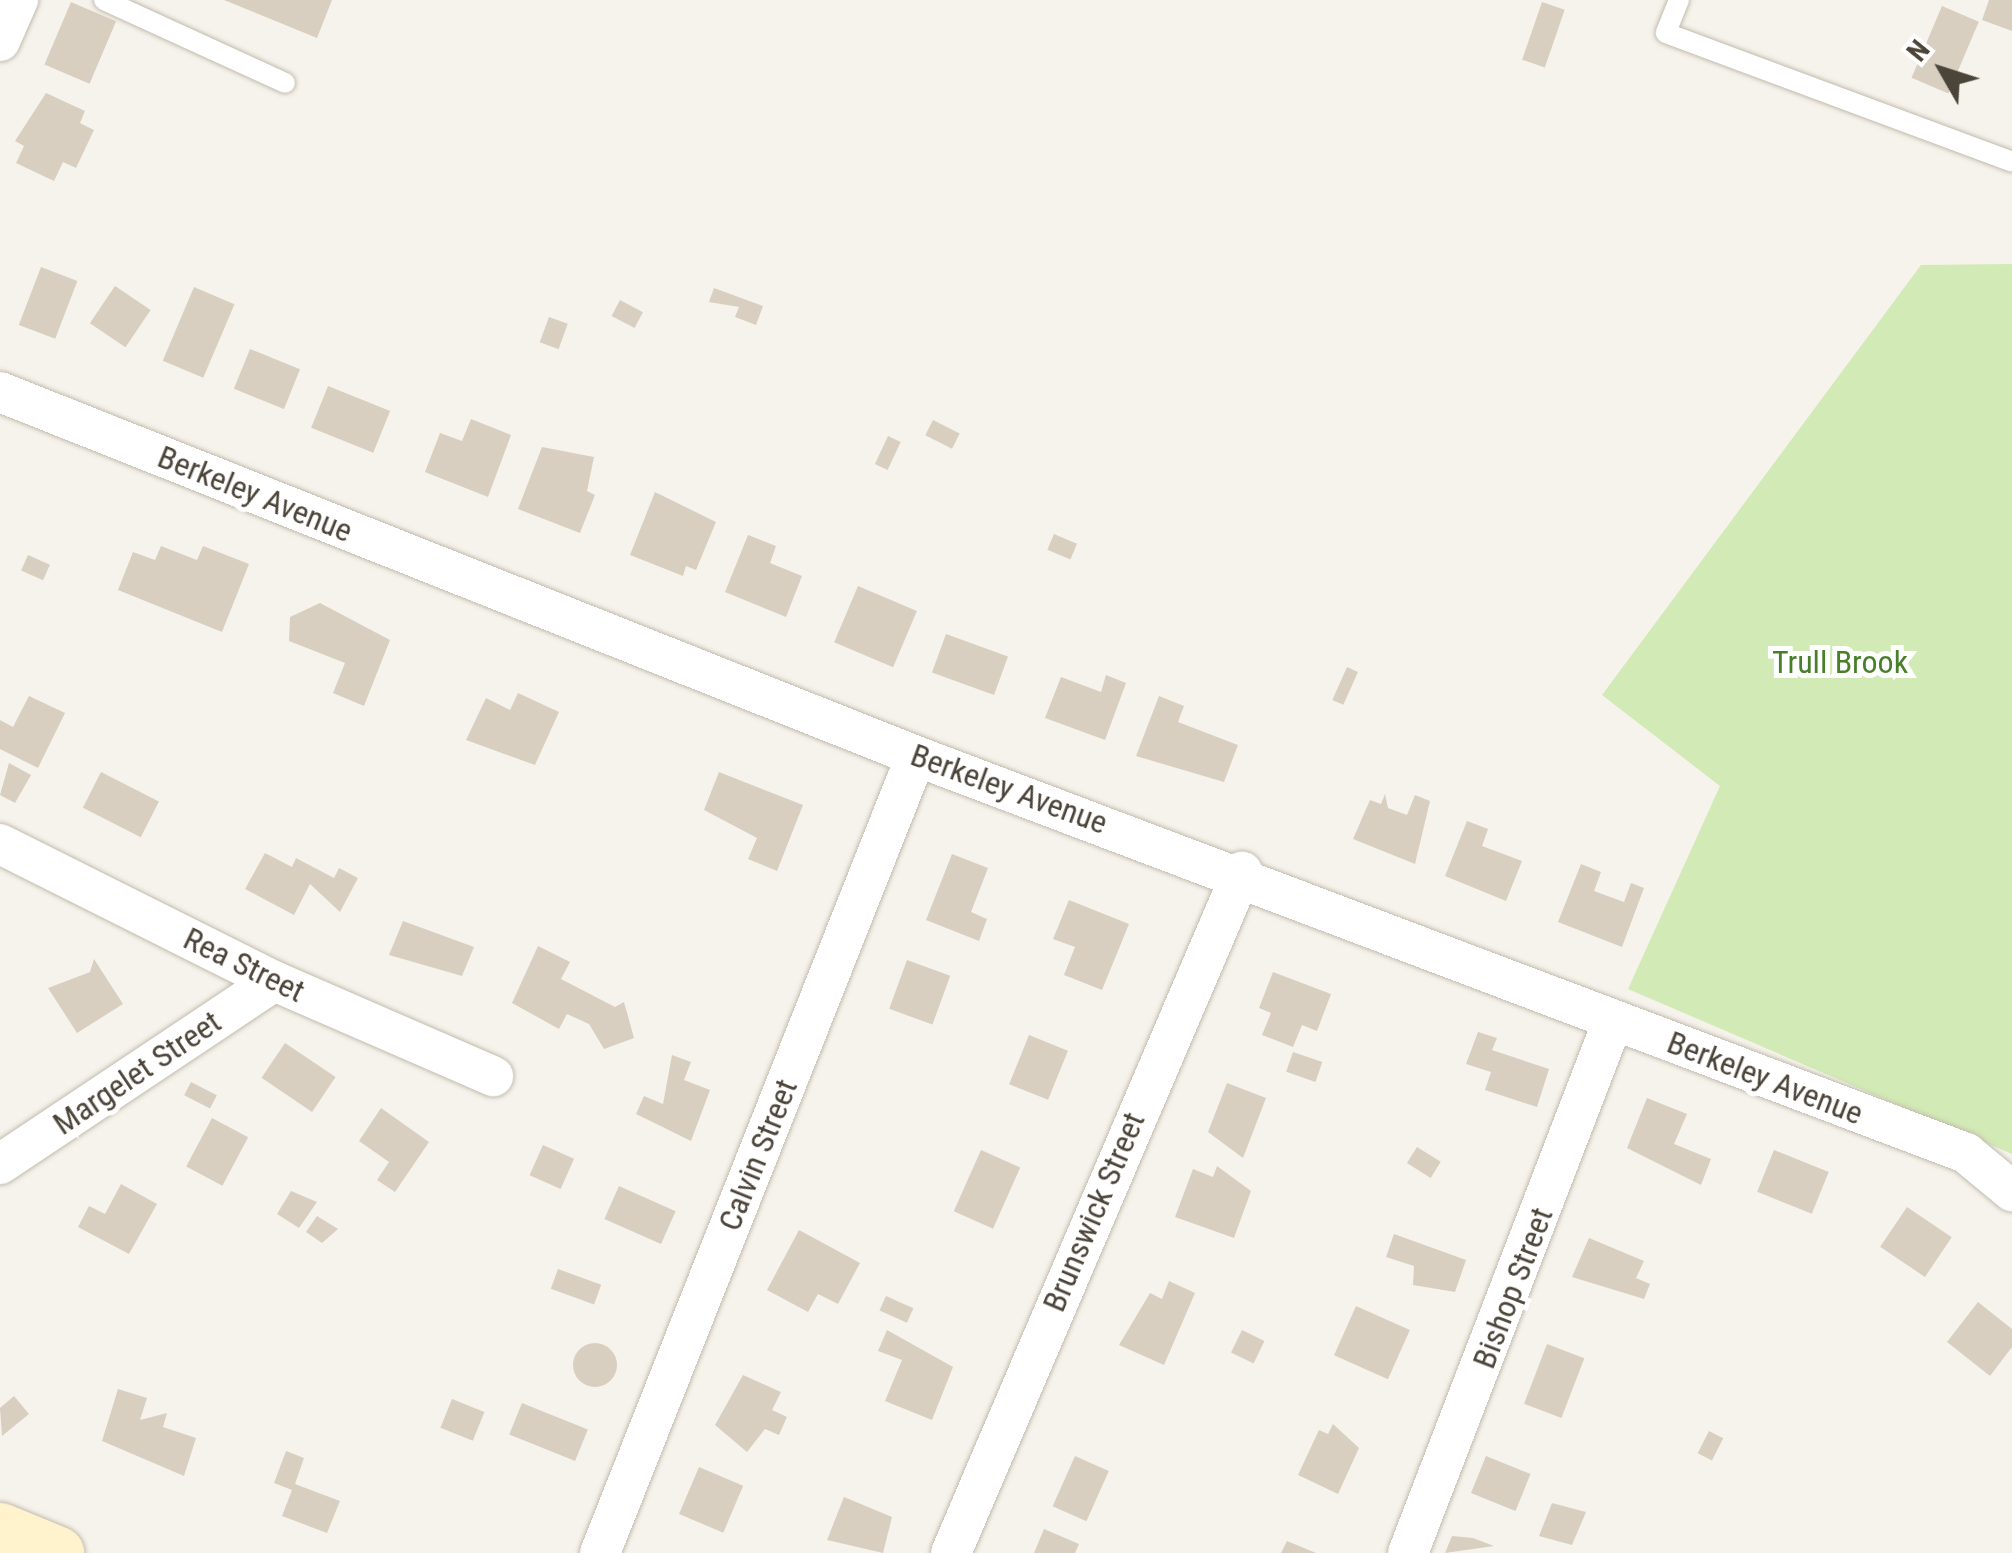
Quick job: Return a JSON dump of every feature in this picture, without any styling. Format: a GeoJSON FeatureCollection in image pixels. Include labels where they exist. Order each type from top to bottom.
{"type":"FeatureCollection","features":[{"type":"Feature","properties":{"kind":"main road"},"geometry":{"type":"LineString","coordinates":[[0,1530],[56,1553]]}},
{"type":"Feature","properties":{"kind":"street"},"geometry":{"type":"LineString","coordinates":[[0,42],[18,0]]}},
{"type":"Feature","properties":{"kind":"street","name":"Berkeley Avenue"},"geometry":{"type":"LineString","coordinates":[[0,392],[916,756],[1242,872],[1614,1021],[1966,1152],[2012,1191]]}},
{"type":"Feature","properties":{"kind":"street","name":"Calvin Street"},"geometry":{"type":"LineString","coordinates":[[600,1553],[916,756]]}},
{"type":"Feature","properties":{"kind":"street","name":"Rea Street"},"geometry":{"type":"LineString","coordinates":[[0,844],[274,982],[493,1076]]}},
{"type":"Feature","properties":{"kind":"street","name":"Brunswick Street"},"geometry":{"type":"LineString","coordinates":[[951,1553],[1242,872]]}},
{"type":"Feature","properties":{"kind":"street","name":"Margelet Street"},"geometry":{"type":"LineString","coordinates":[[0,1164],[274,982]]}},
{"type":"Feature","properties":{"kind":"street","name":"Bishop Street"},"geometry":{"type":"LineString","coordinates":[[1408,1553],[1614,1021]]}},
{"type":"Feature","properties":{"kind":"lane"},"geometry":{"type":"LineString","coordinates":[[104,0],[284,82]]}},
{"type":"Feature","properties":{"kind":"lane"},"geometry":{"type":"LineString","coordinates":[[1678,0],[1666,33],[2012,162]]}},
{"type":"Feature","properties":{"kind":"green space","name":"Trull Brook"},"geometry":{"type":"Polygon","coordinates":[[[2012,264],[2012,1154],[1628,989],[1720,786],[1602,695],[1921,265],[2012,264]]]}},
{"type":"Feature","properties":{"kind":"building"},"geometry":{"type":"Polygon","coordinates":[[[224,0],[332,0],[317,38],[224,0]]]}},
{"type":"Feature","properties":{"kind":"building"},"geometry":{"type":"Polygon","coordinates":[[[1989,0],[2012,0],[2012,31],[1982,20],[1989,0]]]}},
{"type":"Feature","properties":{"kind":"building"},"geometry":{"type":"Polygon","coordinates":[[[71,2],[116,21],[90,84],[44,65],[71,2]]]}},
{"type":"Feature","properties":{"kind":"building"},"geometry":{"type":"Polygon","coordinates":[[[1542,2],[1565,10],[1545,67],[1522,60],[1542,2]]]}},
{"type":"Feature","properties":{"kind":"building"},"geometry":{"type":"Polygon","coordinates":[[[1942,6],[1979,22],[1948,93],[1912,78],[1942,6]]]}},
{"type":"Feature","properties":{"kind":"building"},"geometry":{"type":"Polygon","coordinates":[[[46,93],[85,111],[80,123],[94,130],[76,168],[63,162],[54,181],[16,163],[24,146],[15,141],[46,93]]]}},
{"type":"Feature","properties":{"kind":"building"},"geometry":{"type":"Polygon","coordinates":[[[41,267],[77,281],[55,339],[19,325],[41,267]]]}},
{"type":"Feature","properties":{"kind":"building"},"geometry":{"type":"Polygon","coordinates":[[[115,286],[151,310],[125,347],[90,323],[115,286]]]}},
{"type":"Feature","properties":{"kind":"building"},"geometry":{"type":"Polygon","coordinates":[[[194,287],[235,304],[203,378],[163,361],[194,287]]]}},
{"type":"Feature","properties":{"kind":"building"},"geometry":{"type":"Polygon","coordinates":[[[714,288],[763,306],[756,325],[735,317],[739,307],[709,302],[714,288]]]}},
{"type":"Feature","properties":{"kind":"building"},"geometry":{"type":"Polygon","coordinates":[[[620,300],[643,312],[635,328],[612,316],[620,300]]]}},
{"type":"Feature","properties":{"kind":"building"},"geometry":{"type":"Polygon","coordinates":[[[549,317],[568,324],[559,349],[540,342],[549,317]]]}},
{"type":"Feature","properties":{"kind":"building"},"geometry":{"type":"Polygon","coordinates":[[[250,349],[300,369],[284,409],[234,389],[250,349]]]}},
{"type":"Feature","properties":{"kind":"building"},"geometry":{"type":"Polygon","coordinates":[[[328,386],[390,411],[373,453],[311,428],[328,386]]]}},
{"type":"Feature","properties":{"kind":"building"},"geometry":{"type":"Polygon","coordinates":[[[471,419],[511,435],[488,497],[425,472],[440,433],[462,441],[471,419]]]}},
{"type":"Feature","properties":{"kind":"building"},"geometry":{"type":"Polygon","coordinates":[[[933,420],[960,434],[952,449],[925,435],[933,420]]]}},
{"type":"Feature","properties":{"kind":"building"},"geometry":{"type":"Polygon","coordinates":[[[888,436],[901,442],[888,470],[875,464],[888,436]]]}},
{"type":"Feature","properties":{"kind":"building"},"geometry":{"type":"Polygon","coordinates":[[[542,447],[594,457],[587,491],[595,495],[580,533],[518,509],[542,447]]]}},
{"type":"Feature","properties":{"kind":"building"},"geometry":{"type":"Polygon","coordinates":[[[655,492],[716,522],[696,570],[686,566],[683,576],[630,555],[655,492]]]}},
{"type":"Feature","properties":{"kind":"building"},"geometry":{"type":"Polygon","coordinates":[[[1054,534],[1077,544],[1070,559],[1047,550],[1054,534]]]}},
{"type":"Feature","properties":{"kind":"building"},"geometry":{"type":"Polygon","coordinates":[[[748,535],[776,546],[770,563],[802,576],[786,617],[725,592],[748,535]]]}},
{"type":"Feature","properties":{"kind":"building"},"geometry":{"type":"Polygon","coordinates":[[[161,546],[197,560],[203,546],[249,564],[222,632],[118,590],[133,552],[155,560],[161,546]]]}},
{"type":"Feature","properties":{"kind":"building"},"geometry":{"type":"Polygon","coordinates":[[[28,555],[50,565],[43,580],[21,571],[28,555]]]}},
{"type":"Feature","properties":{"kind":"building"},"geometry":{"type":"Polygon","coordinates":[[[858,586],[917,611],[893,667],[834,642],[858,586]]]}},
{"type":"Feature","properties":{"kind":"building"},"geometry":{"type":"Polygon","coordinates":[[[320,603],[390,640],[364,706],[333,693],[345,663],[289,641],[290,617],[320,603]]]}},
{"type":"Feature","properties":{"kind":"building"},"geometry":{"type":"Polygon","coordinates":[[[946,634],[1008,657],[994,695],[932,673],[946,634]]]}},
{"type":"Feature","properties":{"kind":"building"},"geometry":{"type":"Polygon","coordinates":[[[1347,667],[1358,672],[1343,705],[1332,700],[1347,667]]]}},
{"type":"Feature","properties":{"kind":"building"},"geometry":{"type":"Polygon","coordinates":[[[1106,675],[1126,683],[1105,740],[1045,718],[1061,677],[1101,692],[1106,675]]]}},
{"type":"Feature","properties":{"kind":"building"},"geometry":{"type":"Polygon","coordinates":[[[518,693],[559,712],[535,765],[466,740],[486,698],[510,710],[518,693]]]}},
{"type":"Feature","properties":{"kind":"building"},"geometry":{"type":"Polygon","coordinates":[[[29,696],[65,713],[38,768],[0,749],[0,720],[13,727],[29,696]]]}},
{"type":"Feature","properties":{"kind":"building"},"geometry":{"type":"Polygon","coordinates":[[[1159,696],[1184,706],[1178,722],[1238,745],[1224,782],[1136,756],[1159,696]]]}},
{"type":"Feature","properties":{"kind":"building"},"geometry":{"type":"Polygon","coordinates":[[[9,763],[31,775],[15,803],[0,795],[9,763]]]}},
{"type":"Feature","properties":{"kind":"building"},"geometry":{"type":"Polygon","coordinates":[[[101,772],[159,802],[141,837],[83,808],[101,772]]]}},
{"type":"Feature","properties":{"kind":"building"},"geometry":{"type":"Polygon","coordinates":[[[719,772],[803,805],[777,871],[748,859],[757,838],[704,810],[719,772]]]}},
{"type":"Feature","properties":{"kind":"building"},"geometry":{"type":"Polygon","coordinates":[[[1385,794],[1388,808],[1407,815],[1415,795],[1430,801],[1415,864],[1353,839],[1370,800],[1381,804],[1385,794]]]}},
{"type":"Feature","properties":{"kind":"building"},"geometry":{"type":"Polygon","coordinates":[[[1467,821],[1488,829],[1482,846],[1522,861],[1506,901],[1445,876],[1467,821]]]}},
{"type":"Feature","properties":{"kind":"building"},"geometry":{"type":"Polygon","coordinates":[[[265,853],[292,867],[296,858],[334,878],[339,868],[358,878],[340,912],[310,884],[294,915],[245,889],[265,853]]]}},
{"type":"Feature","properties":{"kind":"building"},"geometry":{"type":"Polygon","coordinates":[[[952,854],[988,868],[971,912],[987,919],[979,941],[926,920],[952,854]]]}},
{"type":"Feature","properties":{"kind":"building"},"geometry":{"type":"Polygon","coordinates":[[[1581,864],[1601,872],[1594,891],[1624,902],[1631,883],[1644,888],[1622,947],[1558,922],[1581,864]]]}},
{"type":"Feature","properties":{"kind":"building"},"geometry":{"type":"Polygon","coordinates":[[[1069,900],[1129,924],[1102,990],[1064,975],[1075,947],[1053,939],[1069,900]]]}},
{"type":"Feature","properties":{"kind":"building"},"geometry":{"type":"Polygon","coordinates":[[[403,921],[474,947],[462,976],[389,955],[403,921]]]}},
{"type":"Feature","properties":{"kind":"building"},"geometry":{"type":"Polygon","coordinates":[[[538,946],[570,962],[561,979],[615,1007],[624,1002],[634,1038],[604,1049],[589,1024],[567,1014],[559,1029],[512,1003],[538,946]]]}},
{"type":"Feature","properties":{"kind":"building"},"geometry":{"type":"Polygon","coordinates":[[[94,959],[123,1004],[77,1033],[48,988],[90,972],[94,959]]]}},
{"type":"Feature","properties":{"kind":"building"},"geometry":{"type":"Polygon","coordinates":[[[907,960],[950,976],[932,1025],[889,1009],[907,960]]]}},
{"type":"Feature","properties":{"kind":"building"},"geometry":{"type":"Polygon","coordinates":[[[1273,972],[1331,994],[1317,1031],[1302,1025],[1293,1047],[1262,1035],[1271,1013],[1259,1008],[1273,972]]]}},
{"type":"Feature","properties":{"kind":"building"},"geometry":{"type":"Polygon","coordinates":[[[1478,1032],[1497,1038],[1492,1050],[1549,1069],[1537,1107],[1485,1090],[1491,1072],[1466,1064],[1478,1032]]]}},
{"type":"Feature","properties":{"kind":"building"},"geometry":{"type":"Polygon","coordinates":[[[1029,1035],[1068,1051],[1048,1100],[1009,1084],[1029,1035]]]}},
{"type":"Feature","properties":{"kind":"building"},"geometry":{"type":"Polygon","coordinates":[[[285,1043],[336,1077],[312,1112],[262,1078],[285,1043]]]}},
{"type":"Feature","properties":{"kind":"building"},"geometry":{"type":"Polygon","coordinates":[[[1293,1052],[1322,1062],[1315,1082],[1286,1072],[1293,1052]]]}},
{"type":"Feature","properties":{"kind":"building"},"geometry":{"type":"Polygon","coordinates":[[[672,1055],[691,1062],[684,1080],[710,1090],[691,1141],[636,1114],[644,1096],[663,1104],[672,1055]]]}},
{"type":"Feature","properties":{"kind":"building"},"geometry":{"type":"Polygon","coordinates":[[[191,1082],[217,1095],[210,1109],[184,1095],[191,1082]]]}},
{"type":"Feature","properties":{"kind":"building"},"geometry":{"type":"Polygon","coordinates":[[[1227,1083],[1266,1098],[1243,1158],[1208,1132],[1227,1083]]]}},
{"type":"Feature","properties":{"kind":"building"},"geometry":{"type":"Polygon","coordinates":[[[1647,1098],[1687,1114],[1674,1144],[1711,1159],[1701,1185],[1627,1148],[1647,1098]]]}},
{"type":"Feature","properties":{"kind":"building"},"geometry":{"type":"Polygon","coordinates":[[[381,1108],[429,1142],[395,1192],[377,1180],[389,1162],[359,1141],[381,1108]]]}},
{"type":"Feature","properties":{"kind":"building"},"geometry":{"type":"Polygon","coordinates":[[[212,1118],[248,1137],[222,1186],[186,1167],[212,1118]]]}},
{"type":"Feature","properties":{"kind":"building"},"geometry":{"type":"Polygon","coordinates":[[[543,1145],[574,1159],[561,1189],[530,1175],[543,1145]]]}},
{"type":"Feature","properties":{"kind":"building"},"geometry":{"type":"Polygon","coordinates":[[[1417,1147],[1441,1162],[1431,1178],[1407,1163],[1417,1147]]]}},
{"type":"Feature","properties":{"kind":"building"},"geometry":{"type":"Polygon","coordinates":[[[981,1150],[1020,1167],[993,1229],[954,1211],[981,1150]]]}},
{"type":"Feature","properties":{"kind":"building"},"geometry":{"type":"Polygon","coordinates":[[[1774,1150],[1829,1172],[1812,1214],[1757,1192],[1774,1150]]]}},
{"type":"Feature","properties":{"kind":"building"},"geometry":{"type":"Polygon","coordinates":[[[1217,1166],[1251,1191],[1234,1238],[1175,1217],[1193,1169],[1213,1177],[1217,1166]]]}},
{"type":"Feature","properties":{"kind":"building"},"geometry":{"type":"Polygon","coordinates":[[[121,1184],[157,1204],[129,1254],[78,1227],[89,1206],[105,1214],[121,1184]]]}},
{"type":"Feature","properties":{"kind":"building"},"geometry":{"type":"Polygon","coordinates":[[[619,1186],[676,1211],[661,1244],[604,1219],[619,1186]]]}},
{"type":"Feature","properties":{"kind":"building"},"geometry":{"type":"Polygon","coordinates":[[[291,1191],[317,1202],[299,1228],[277,1214],[291,1191]]]}},
{"type":"Feature","properties":{"kind":"building"},"geometry":{"type":"Polygon","coordinates":[[[1907,1207],[1952,1237],[1925,1277],[1880,1247],[1907,1207]]]}},
{"type":"Feature","properties":{"kind":"building"},"geometry":{"type":"Polygon","coordinates":[[[317,1216],[338,1229],[322,1243],[306,1232],[317,1216]]]}},
{"type":"Feature","properties":{"kind":"building"},"geometry":{"type":"Polygon","coordinates":[[[799,1230],[860,1263],[838,1304],[818,1294],[808,1312],[767,1290],[799,1230]]]}},
{"type":"Feature","properties":{"kind":"building"},"geometry":{"type":"Polygon","coordinates":[[[1394,1234],[1466,1260],[1455,1292],[1413,1285],[1414,1266],[1386,1257],[1394,1234]]]}},
{"type":"Feature","properties":{"kind":"building"},"geometry":{"type":"Polygon","coordinates":[[[1589,1238],[1644,1261],[1636,1278],[1650,1284],[1644,1299],[1572,1277],[1589,1238]]]}},
{"type":"Feature","properties":{"kind":"building"},"geometry":{"type":"Polygon","coordinates":[[[558,1269],[601,1285],[594,1304],[551,1289],[558,1269]]]}},
{"type":"Feature","properties":{"kind":"building"},"geometry":{"type":"Polygon","coordinates":[[[1169,1281],[1195,1293],[1164,1365],[1119,1345],[1150,1293],[1162,1299],[1169,1281]]]}},
{"type":"Feature","properties":{"kind":"building"},"geometry":{"type":"Polygon","coordinates":[[[886,1296],[913,1308],[907,1323],[879,1311],[886,1296]]]}},
{"type":"Feature","properties":{"kind":"building"},"geometry":{"type":"Polygon","coordinates":[[[1978,1302],[2012,1329],[2012,1347],[1990,1376],[1947,1342],[1978,1302]]]}},
{"type":"Feature","properties":{"kind":"building"},"geometry":{"type":"Polygon","coordinates":[[[1356,1306],[1410,1330],[1388,1379],[1334,1355],[1356,1306]]]}},
{"type":"Feature","properties":{"kind":"building"},"geometry":{"type":"Polygon","coordinates":[[[887,1330],[953,1367],[932,1420],[885,1401],[902,1360],[878,1351],[887,1330]]]}},
{"type":"Feature","properties":{"kind":"building"},"geometry":{"type":"Polygon","coordinates":[[[1242,1330],[1264,1341],[1254,1363],[1231,1352],[1242,1330]]]}},
{"type":"Feature","properties":{"kind":"building"},"geometry":{"type":"Polygon","coordinates":[[[595,1343],[611,1349],[617,1365],[611,1381],[595,1387],[579,1381],[573,1365],[579,1349],[595,1343]]]}},
{"type":"Feature","properties":{"kind":"building"},"geometry":{"type":"Polygon","coordinates":[[[1547,1344],[1584,1358],[1561,1418],[1524,1404],[1547,1344]]]}},
{"type":"Feature","properties":{"kind":"building"},"geometry":{"type":"Polygon","coordinates":[[[743,1375],[781,1392],[772,1410],[787,1417],[779,1435],[765,1429],[747,1452],[715,1425],[743,1375]]]}},
{"type":"Feature","properties":{"kind":"building"},"geometry":{"type":"Polygon","coordinates":[[[118,1389],[147,1398],[140,1420],[167,1413],[163,1427],[196,1438],[184,1476],[102,1441],[118,1389]]]}},
{"type":"Feature","properties":{"kind":"building"},"geometry":{"type":"Polygon","coordinates":[[[14,1396],[29,1414],[2,1436],[0,1408],[14,1396]]]}},
{"type":"Feature","properties":{"kind":"building"},"geometry":{"type":"Polygon","coordinates":[[[452,1399],[484,1412],[473,1441],[440,1428],[452,1399]]]}},
{"type":"Feature","properties":{"kind":"building"},"geometry":{"type":"Polygon","coordinates":[[[522,1403],[588,1430],[575,1461],[509,1435],[522,1403]]]}},
{"type":"Feature","properties":{"kind":"building"},"geometry":{"type":"Polygon","coordinates":[[[1333,1424],[1359,1448],[1338,1494],[1298,1475],[1319,1430],[1328,1434],[1333,1424]]]}},
{"type":"Feature","properties":{"kind":"building"},"geometry":{"type":"Polygon","coordinates":[[[1709,1431],[1723,1438],[1712,1461],[1698,1453],[1709,1431]]]}},
{"type":"Feature","properties":{"kind":"building"},"geometry":{"type":"Polygon","coordinates":[[[286,1451],[304,1458],[295,1484],[340,1501],[327,1533],[282,1516],[292,1490],[274,1483],[286,1451]]]}},
{"type":"Feature","properties":{"kind":"building"},"geometry":{"type":"Polygon","coordinates":[[[1075,1456],[1109,1471],[1086,1521],[1053,1506],[1075,1456]]]}},
{"type":"Feature","properties":{"kind":"building"},"geometry":{"type":"Polygon","coordinates":[[[1486,1456],[1531,1474],[1516,1511],[1471,1493],[1486,1456]]]}},
{"type":"Feature","properties":{"kind":"building"},"geometry":{"type":"Polygon","coordinates":[[[699,1467],[743,1486],[723,1533],[679,1514],[699,1467]]]}},
{"type":"Feature","properties":{"kind":"building"},"geometry":{"type":"Polygon","coordinates":[[[844,1497],[892,1517],[883,1553],[827,1540],[844,1497]]]}},
{"type":"Feature","properties":{"kind":"building"},"geometry":{"type":"Polygon","coordinates":[[[1552,1503],[1586,1512],[1572,1545],[1539,1536],[1552,1503]]]}},
{"type":"Feature","properties":{"kind":"building"},"geometry":{"type":"Polygon","coordinates":[[[1044,1529],[1079,1544],[1075,1553],[1034,1553],[1044,1529]]]}},
{"type":"Feature","properties":{"kind":"building"},"geometry":{"type":"Polygon","coordinates":[[[1452,1536],[1473,1538],[1494,1546],[1445,1553],[1452,1536]]]}},
{"type":"Feature","properties":{"kind":"building"},"geometry":{"type":"Polygon","coordinates":[[[1287,1541],[1316,1553],[1281,1553],[1287,1541]]]}}]}
